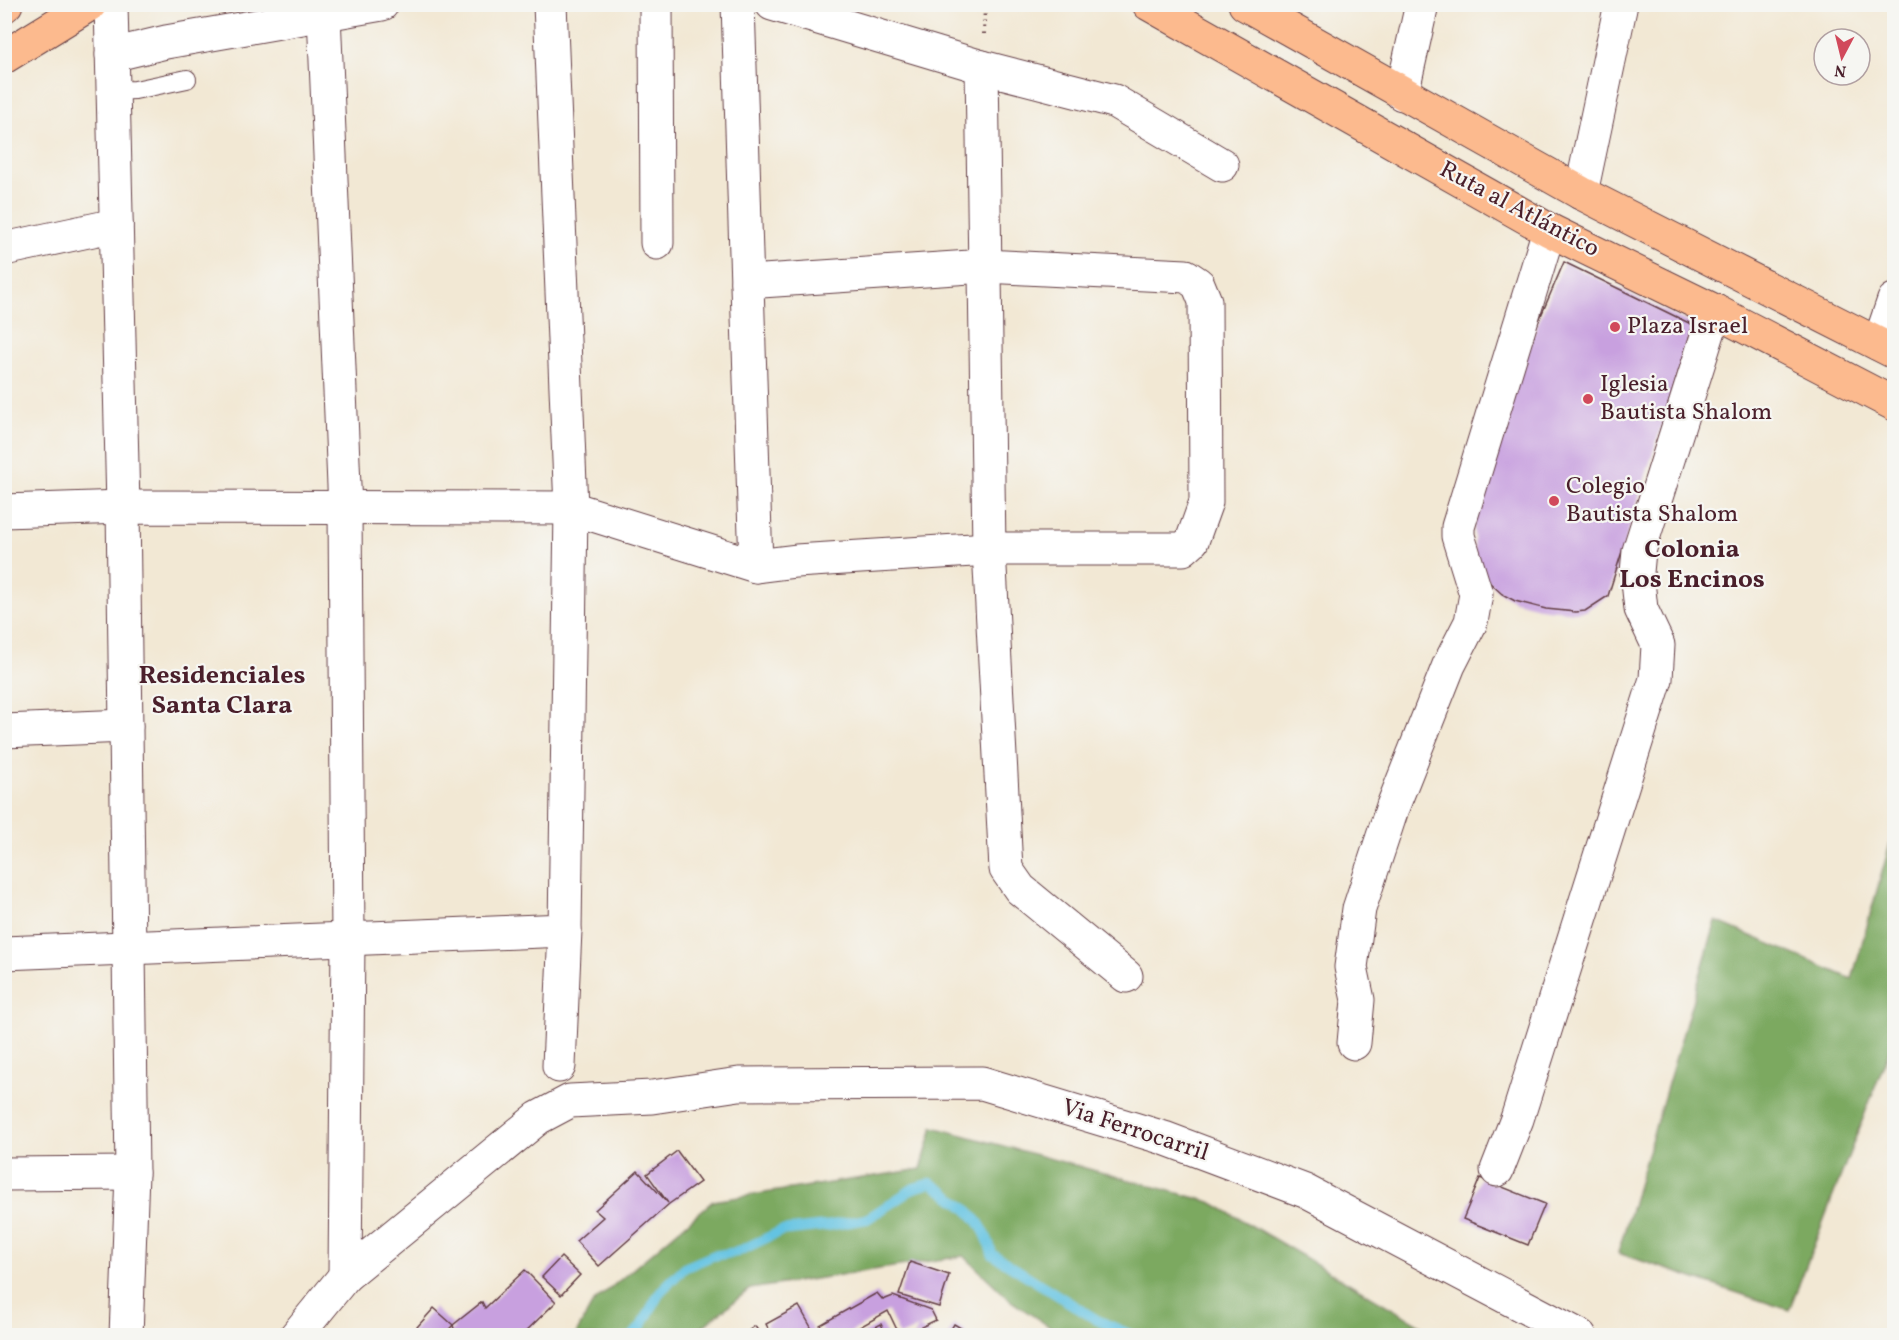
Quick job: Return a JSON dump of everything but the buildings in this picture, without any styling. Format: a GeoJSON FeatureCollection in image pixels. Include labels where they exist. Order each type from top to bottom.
{"type":"FeatureCollection","features":[{"type":"Feature","properties":{"kind":"highway"},"geometry":{"type":"LineString","coordinates":[[4,57],[90,4]]}},
{"type":"Feature","properties":{"kind":"highway","name":"Ruta al Atlántico"},"geometry":{"type":"LineString","coordinates":[[1149,4],[1549,230],[1715,311],[1894,404]]}},
{"type":"Feature","properties":{"kind":"highway","name":"Ruta al Atlántico"},"geometry":{"type":"LineString","coordinates":[[1245,4],[1581,193],[1887,348]]}},
{"type":"Feature","properties":{"kind":"street"},"geometry":{"type":"LineString","coordinates":[[111,4],[123,507],[132,1173],[126,1335]]}},
{"type":"Feature","properties":{"kind":"street"},"geometry":{"type":"LineString","coordinates":[[112,55],[166,42],[382,4]]}},
{"type":"Feature","properties":{"kind":"street"},"geometry":{"type":"LineString","coordinates":[[550,4],[571,508],[565,930],[559,1066]]}},
{"type":"Feature","properties":{"kind":"street"},"geometry":{"type":"LineString","coordinates":[[656,4],[657,243]]}},
{"type":"Feature","properties":{"kind":"street"},"geometry":{"type":"LineString","coordinates":[[738,4],[756,566]]}},
{"type":"Feature","properties":{"kind":"street"},"geometry":{"type":"LineString","coordinates":[[772,4],[982,67],[1114,100],[1222,165]]}},
{"type":"Feature","properties":{"kind":"street"},"geometry":{"type":"LineString","coordinates":[[1402,94],[1422,4]]}},
{"type":"Feature","properties":{"kind":"street"},"geometry":{"type":"LineString","coordinates":[[1581,193],[1621,4]]}},
{"type":"Feature","properties":{"kind":"street"},"geometry":{"type":"LineString","coordinates":[[324,14],[345,509],[348,939],[345,1275]]}},
{"type":"Feature","properties":{"kind":"street"},"geometry":{"type":"LineString","coordinates":[[982,67],[989,549],[1006,869],[1020,889],[1126,976]]}},
{"type":"Feature","properties":{"kind":"street"},"geometry":{"type":"LineString","coordinates":[[4,249],[116,225]]}},
{"type":"Feature","properties":{"kind":"street"},"geometry":{"type":"LineString","coordinates":[[1354,1043],[1358,1000],[1351,967],[1359,909],[1393,806],[1449,665],[1471,622],[1476,594],[1458,536],[1458,527],[1549,230]]}},
{"type":"Feature","properties":{"kind":"street"},"geometry":{"type":"LineString","coordinates":[[4,511],[123,507],[571,508],[756,566],[796,561],[989,549],[1183,549],[1192,541],[1206,502],[1205,301],[1198,284],[1186,276],[985,266],[747,282]]}},
{"type":"Feature","properties":{"kind":"street"},"geometry":{"type":"LineString","coordinates":[[1887,348],[1894,300]]}},
{"type":"Feature","properties":{"kind":"street"},"geometry":{"type":"LineString","coordinates":[[1497,1170],[1517,1119],[1656,679],[1658,645],[1641,609],[1637,572],[1639,551],[1715,311]]}},
{"type":"Feature","properties":{"kind":"street"},"geometry":{"type":"LineString","coordinates":[[4,731],[126,726]]}},
{"type":"Feature","properties":{"kind":"street"},"geometry":{"type":"LineString","coordinates":[[4,953],[565,930]]}},
{"type":"Feature","properties":{"kind":"street","name":"Via Ferrocarril"},"geometry":{"type":"LineString","coordinates":[[296,1335],[345,1275],[538,1118],[570,1101],[652,1097],[739,1084],[982,1083],[1164,1138],[1305,1191],[1580,1335]]}},
{"type":"Feature","properties":{"kind":"street"},"geometry":{"type":"LineString","coordinates":[[4,1174],[132,1173]]}},
{"type":"Feature","properties":{"kind":"lane"},"geometry":{"type":"LineString","coordinates":[[113,91],[135,90],[187,79]]}},
{"type":"Feature","properties":{"kind":"green space"},"geometry":{"type":"Polygon","coordinates":[[[1894,830],[1894,1046],[1891,1046],[1789,1310],[1618,1253],[1716,921],[1852,979],[1894,830]]]}},
{"type":"Feature","properties":{"kind":"green space"},"geometry":{"type":"Polygon","coordinates":[[[933,1127],[1211,1202],[1437,1335],[1062,1335],[1011,1301],[964,1256],[750,1289],[692,1335],[575,1336],[593,1303],[713,1201],[921,1169],[933,1127]]]}},
{"type":"Feature","properties":{"kind":"waterway"},"geometry":{"type":"LineString","coordinates":[[633,1336],[642,1325],[660,1292],[684,1268],[712,1256],[737,1252],[781,1231],[867,1219],[914,1188],[931,1183],[961,1204],[977,1220],[992,1254],[1097,1320],[1134,1336]]}},
{"type":"Feature","properties":{"kind":"waterway"},"geometry":{"type":"LineString","coordinates":[[1221,1336],[1232,1331],[1246,1336]]}},
{"type":"Feature","properties":{"kind":"place","name":"Plaza Israel"},"geometry":{"type":"Point","coordinates":[1615,327]}},
{"type":"Feature","properties":{"kind":"place","name":"Iglesia Bautista Shalom"},"geometry":{"type":"Point","coordinates":[1588,399]}},
{"type":"Feature","properties":{"kind":"place","name":"Colegio Bautista Shalom"},"geometry":{"type":"Point","coordinates":[1554,501]}},
{"type":"Feature","properties":{"kind":"district","name":"Colonia Los Encinos"},"geometry":{"type":"Point","coordinates":[1692,565]}},
{"type":"Feature","properties":{"kind":"district","name":"Residenciales Santa Clara"},"geometry":{"type":"Point","coordinates":[222,691]}}]}
